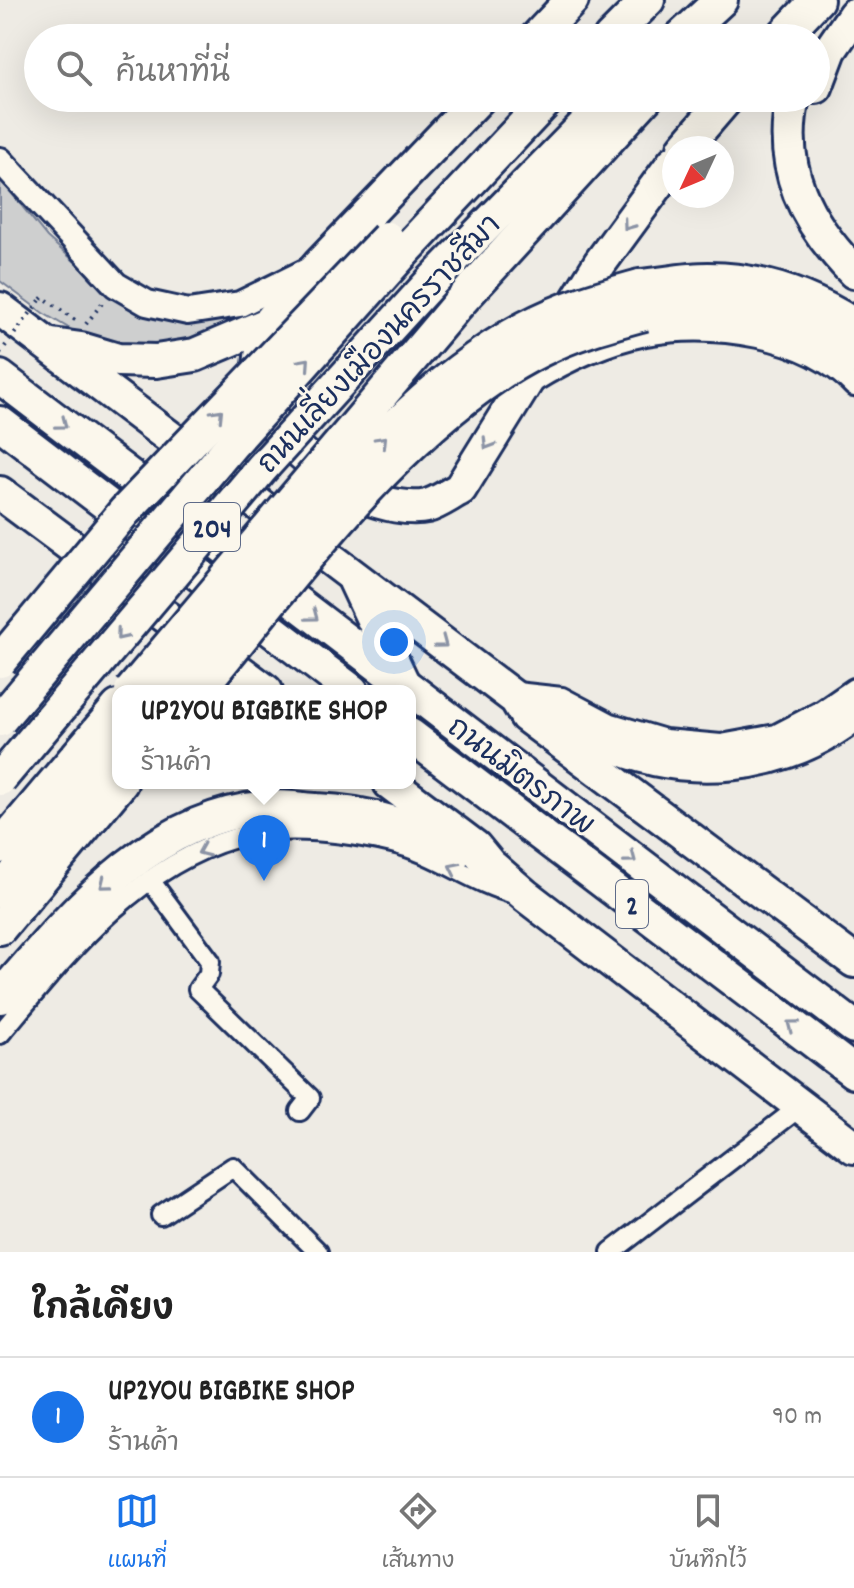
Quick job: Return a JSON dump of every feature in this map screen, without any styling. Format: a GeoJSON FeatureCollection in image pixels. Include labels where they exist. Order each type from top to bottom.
{"type":"FeatureCollection","features":[{"type":"Feature","properties":{"kind":"highway"},"geometry":{"type":"LineString","coordinates":[[549,24],[572,0]]}},
{"type":"Feature","properties":{"kind":"highway"},"geometry":{"type":"LineString","coordinates":[[624,24],[648,0]]}},
{"type":"Feature","properties":{"kind":"highway"},"geometry":{"type":"LineString","coordinates":[[697,24],[721,0]]}},
{"type":"Feature","properties":{"kind":"highway"},"geometry":{"type":"LineString","coordinates":[[794,24],[817,0]]}},
{"type":"Feature","properties":{"kind":"highway"},"geometry":{"type":"LineString","coordinates":[[823,24],[841,0]]}},
{"type":"Feature","properties":{"kind":"highway"},"geometry":{"type":"LineString","coordinates":[[830,50],[854,15]]}},
{"type":"Feature","properties":{"kind":"highway"},"geometry":{"type":"LineString","coordinates":[[45,344],[81,349],[118,360],[156,361],[195,355],[268,324],[319,265],[466,112]]}},
{"type":"Feature","properties":{"kind":"highway","name":"ถนนเลี่ยงเมืองนครราชสีมา"},"geometry":{"type":"LineString","coordinates":[[0,720],[394,246],[535,112]]}},
{"type":"Feature","properties":{"kind":"highway","name":"ถนนเลี่ยงเมืองนครราชสีมา"},"geometry":{"type":"LineString","coordinates":[[0,779],[242,492],[431,282],[597,112]]}},
{"type":"Feature","properties":{"kind":"highway"},"geometry":{"type":"LineString","coordinates":[[136,685],[458,304],[633,112]]}},
{"type":"Feature","properties":{"kind":"highway"},"geometry":{"type":"LineString","coordinates":[[694,136],[715,112]]}},
{"type":"Feature","properties":{"kind":"highway"},"geometry":{"type":"LineString","coordinates":[[790,112],[789,161],[803,204],[831,249],[854,272]]}},
{"type":"Feature","properties":{"kind":"highway"},"geometry":{"type":"LineString","coordinates":[[811,112],[811,158],[823,196],[854,241]]}},
{"type":"Feature","properties":{"kind":"highway"},"geometry":{"type":"LineString","coordinates":[[268,324],[260,392],[271,419],[300,451],[332,477],[367,498],[403,506],[427,506],[460,489],[600,263],[662,178]]}},
{"type":"Feature","properties":{"kind":"highway"},"geometry":{"type":"LineString","coordinates":[[0,661],[125,511],[394,246]]}},
{"type":"Feature","properties":{"kind":"highway"},"geometry":{"type":"LineString","coordinates":[[203,685],[351,507],[422,436],[474,391],[538,351],[642,300],[708,279],[772,287],[820,303],[854,325]]}},
{"type":"Feature","properties":{"kind":"highway"},"geometry":{"type":"LineString","coordinates":[[171,685],[332,493],[407,416],[448,380],[524,328],[578,303],[642,300],[760,314],[805,329],[854,358]]}},
{"type":"Feature","properties":{"kind":"highway"},"geometry":{"type":"LineString","coordinates":[[0,309],[510,695],[526,716],[854,961]]}},
{"type":"Feature","properties":{"kind":"highway","name":"ถนนมิตรภาพ"},"geometry":{"type":"LineString","coordinates":[[0,377],[403,685]]}},
{"type":"Feature","properties":{"kind":"highway"},"geometry":{"type":"LineString","coordinates":[[0,423],[344,685]]}},
{"type":"Feature","properties":{"kind":"highway"},"geometry":{"type":"LineString","coordinates":[[6,505],[258,685]]}},
{"type":"Feature","properties":{"kind":"highway"},"geometry":{"type":"LineString","coordinates":[[352,575],[404,685]]}},
{"type":"Feature","properties":{"kind":"highway","name":"ถนนมิตรภาพ"},"geometry":{"type":"LineString","coordinates":[[416,695],[854,1027]]}},
{"type":"Feature","properties":{"kind":"highway"},"geometry":{"type":"LineString","coordinates":[[510,695],[537,705],[605,743],[663,762],[726,766],[786,754],[835,729],[854,715]]}},
{"type":"Feature","properties":{"kind":"highway"},"geometry":{"type":"LineString","coordinates":[[0,892],[96,782],[112,727]]}},
{"type":"Feature","properties":{"kind":"highway","name":"ถนนมิตรภาพ"},"geometry":{"type":"LineString","coordinates":[[416,740],[854,1072]]}},
{"type":"Feature","properties":{"kind":"highway"},"geometry":{"type":"LineString","coordinates":[[0,928],[112,758]]}},
{"type":"Feature","properties":{"kind":"highway"},"geometry":{"type":"LineString","coordinates":[[0,847],[96,782]]}},
{"type":"Feature","properties":{"kind":"highway"},"geometry":{"type":"LineString","coordinates":[[398,789],[475,847],[489,864],[526,896],[854,1147]]}},
{"type":"Feature","properties":{"kind":"highway"},"geometry":{"type":"LineString","coordinates":[[0,997],[107,882],[139,857],[185,830],[228,815],[273,807],[335,811],[395,822],[440,841],[466,857],[489,864]]}},
{"type":"Feature","properties":{"kind":"street"},"geometry":{"type":"LineString","coordinates":[[0,160],[116,285],[147,303],[188,312],[240,304],[319,265]]}},
{"type":"Feature","properties":{"kind":"street"},"geometry":{"type":"LineString","coordinates":[[521,391],[552,371],[593,352],[647,336],[706,333],[755,336],[796,349],[842,374],[854,387]]}},
{"type":"Feature","properties":{"kind":"street"},"geometry":{"type":"LineString","coordinates":[[510,695],[562,697],[611,723],[665,739],[721,744],[776,734],[822,710],[854,688]]}},
{"type":"Feature","properties":{"kind":"street"},"geometry":{"type":"LineString","coordinates":[[0,1034],[63,958],[111,911],[150,880],[195,854],[236,837],[281,831],[334,833],[394,844],[449,865],[491,888],[526,896]]}},
{"type":"Feature","properties":{"kind":"street"},"geometry":{"type":"LineString","coordinates":[[150,880],[210,961],[209,974],[198,989],[310,1098],[300,1111]]}},
{"type":"Feature","properties":{"kind":"street"},"geometry":{"type":"LineString","coordinates":[[611,1252],[801,1106]]}},
{"type":"Feature","properties":{"kind":"street"},"geometry":{"type":"LineString","coordinates":[[161,1215],[233,1167],[318,1252]]}},
{"type":"Feature","properties":{"kind":"path"},"geometry":{"type":"LineString","coordinates":[[0,353],[43,297],[84,327],[116,285]]}},
{"type":"Feature","properties":{"kind":"shaded area"},"geometry":{"type":"Polygon","coordinates":[[[0,179],[47,237],[110,293],[188,322],[243,319],[189,343],[120,349],[91,341],[43,313],[0,281],[0,179]]]}},
{"type":"Feature","properties":{"kind":"place","name":"UP2YOU BIGBIKE SHOP"},"geometry":{"type":"Point","coordinates":[264,881]}}]}
